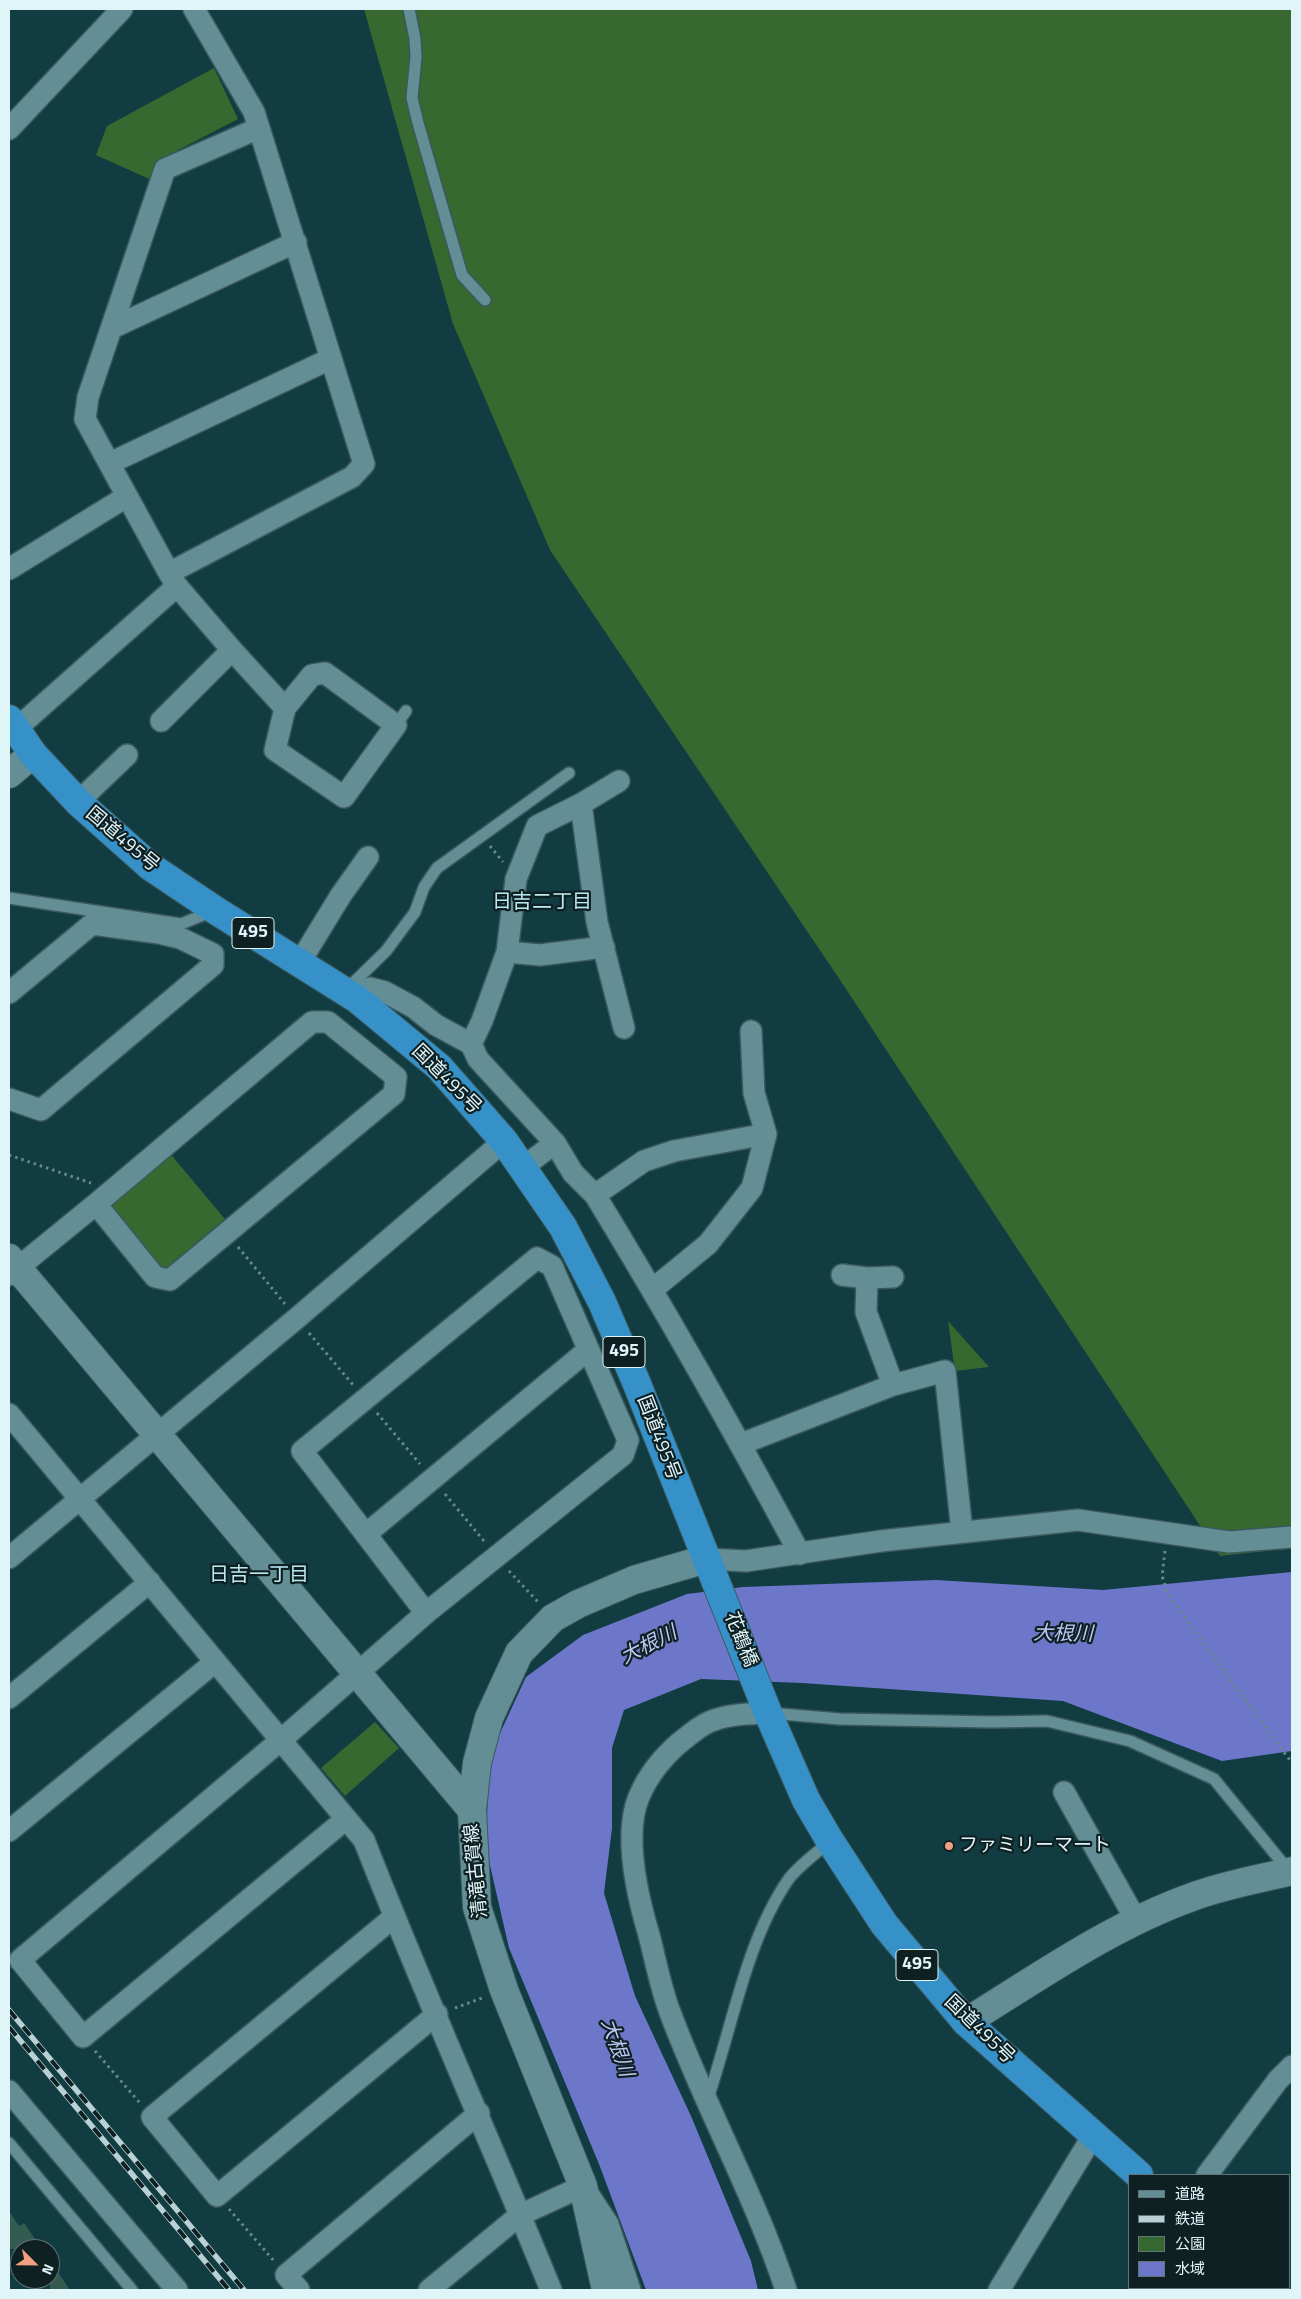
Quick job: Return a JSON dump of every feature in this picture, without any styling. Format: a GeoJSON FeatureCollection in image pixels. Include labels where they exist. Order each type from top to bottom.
{"type":"FeatureCollection","features":[{"type":"Feature","properties":{"kind":"highway","name":"国道495号"},"geometry":{"type":"LineString","coordinates":[[12,724],[33,754],[78,802],[151,867],[215,910],[352,995],[439,1067],[504,1141],[563,1227],[602,1302],[711,1569]]}},
{"type":"Feature","properties":{"kind":"highway","name":"花鶴橋"},"geometry":{"type":"LineString","coordinates":[[711,1569],[766,1707]]}},
{"type":"Feature","properties":{"kind":"highway","name":"国道495号"},"geometry":{"type":"LineString","coordinates":[[766,1707],[806,1800],[830,1842],[884,1924],[966,2022],[1138,2174]]}},
{"type":"Feature","properties":{"kind":"street"},"geometry":{"type":"LineString","coordinates":[[9,129],[122,9]]}},
{"type":"Feature","properties":{"kind":"street"},"geometry":{"type":"LineString","coordinates":[[12,724],[173,580],[352,477],[364,464],[254,112],[194,9]]}},
{"type":"Feature","properties":{"kind":"street"},"geometry":{"type":"LineString","coordinates":[[259,128],[165,169],[88,397],[85,419],[173,580],[232,650],[285,708]]}},
{"type":"Feature","properties":{"kind":"street"},"geometry":{"type":"LineString","coordinates":[[112,328],[296,242]]}},
{"type":"Feature","properties":{"kind":"street"},"geometry":{"type":"LineString","coordinates":[[110,463],[330,359]]}},
{"type":"Feature","properties":{"kind":"street"},"geometry":{"type":"LineString","coordinates":[[9,568],[126,497]]}},
{"type":"Feature","properties":{"kind":"street"},"geometry":{"type":"LineString","coordinates":[[161,721],[232,650]]}},
{"type":"Feature","properties":{"kind":"street"},"geometry":{"type":"LineString","coordinates":[[325,673],[401,718],[344,797],[275,750],[285,708],[312,675],[325,673]]}},
{"type":"Feature","properties":{"kind":"street"},"geometry":{"type":"LineString","coordinates":[[9,774],[33,754]]}},
{"type":"Feature","properties":{"kind":"street"},"geometry":{"type":"LineString","coordinates":[[78,802],[126,755]]}},
{"type":"Feature","properties":{"kind":"street"},"geometry":{"type":"LineString","coordinates":[[472,1044],[507,952],[516,878],[537,826],[582,804],[619,781]]}},
{"type":"Feature","properties":{"kind":"street"},"geometry":{"type":"LineString","coordinates":[[582,804],[597,922],[624,1028]]}},
{"type":"Feature","properties":{"kind":"street"},"geometry":{"type":"LineString","coordinates":[[300,962],[340,895],[368,857]]}},
{"type":"Feature","properties":{"kind":"street"},"geometry":{"type":"LineString","coordinates":[[9,993],[92,924],[159,933],[180,938],[213,954],[213,965],[41,1110],[9,1099]]}},
{"type":"Feature","properties":{"kind":"street"},"geometry":{"type":"LineString","coordinates":[[507,952],[540,955],[604,947]]}},
{"type":"Feature","properties":{"kind":"street"},"geometry":{"type":"LineString","coordinates":[[352,995],[370,988],[385,992],[413,1007],[436,1025],[472,1044],[478,1059],[555,1143],[574,1173],[595,1195],[653,1289],[741,1444],[800,1554]]}},
{"type":"Feature","properties":{"kind":"street"},"geometry":{"type":"LineString","coordinates":[[96,1204],[155,1278],[170,1280],[394,1094],[396,1077],[328,1022],[312,1022],[96,1204],[12,1267],[472,1810]]}},
{"type":"Feature","properties":{"kind":"street"},"geometry":{"type":"LineString","coordinates":[[653,1289],[708,1244],[752,1188],[766,1134],[754,1093],[751,1032]]}},
{"type":"Feature","properties":{"kind":"street"},"geometry":{"type":"LineString","coordinates":[[595,1195],[644,1161],[674,1151],[766,1134]]}},
{"type":"Feature","properties":{"kind":"street"},"geometry":{"type":"LineString","coordinates":[[9,1558],[504,1141]]}},
{"type":"Feature","properties":{"kind":"street"},"geometry":{"type":"LineString","coordinates":[[522,1168],[555,1143]]}},
{"type":"Feature","properties":{"kind":"street"},"geometry":{"type":"LineString","coordinates":[[346,1819],[83,2037],[20,1960],[281,1740],[426,1613],[623,1455],[628,1440],[552,1266],[537,1258],[302,1451],[426,1613]]}},
{"type":"Feature","properties":{"kind":"street"},"geometry":{"type":"LineString","coordinates":[[842,1275],[866,1278],[893,1277]]}},
{"type":"Feature","properties":{"kind":"street"},"geometry":{"type":"LineString","coordinates":[[866,1278],[866,1312],[893,1385]]}},
{"type":"Feature","properties":{"kind":"street"},"geometry":{"type":"LineString","coordinates":[[366,1534],[588,1350]]}},
{"type":"Feature","properties":{"kind":"street"},"geometry":{"type":"LineString","coordinates":[[741,1444],[893,1385],[945,1371],[962,1532]]}},
{"type":"Feature","properties":{"kind":"street"},"geometry":{"type":"LineString","coordinates":[[9,1416],[80,1498],[364,1840],[394,1917],[479,2113],[551,2290]]}},
{"type":"Feature","properties":{"kind":"street"},"geometry":{"type":"LineString","coordinates":[[711,1569],[746,1561],[880,1541],[1078,1520],[1230,1542],[1292,1537]]}},
{"type":"Feature","properties":{"kind":"street","name":"清滝古賀線"},"geometry":{"type":"LineString","coordinates":[[606,2290],[583,2186],[504,1990],[477,1907],[472,1810],[478,1763],[486,1727],[504,1682],[519,1653],[553,1618],[578,1604],[634,1580],[711,1569]]}},
{"type":"Feature","properties":{"kind":"street"},"geometry":{"type":"LineString","coordinates":[[9,1698],[150,1582]]}},
{"type":"Feature","properties":{"kind":"street"},"geometry":{"type":"LineString","coordinates":[[9,1831],[216,1662]]}},
{"type":"Feature","properties":{"kind":"street"},"geometry":{"type":"LineString","coordinates":[[766,1707],[708,1722],[693,1732],[659,1762],[648,1778],[636,1806],[633,1867],[639,1900],[670,2014],[707,2102],[772,2246],[786,2290]]}},
{"type":"Feature","properties":{"kind":"street"},"geometry":{"type":"LineString","coordinates":[[1064,1792],[1136,1920]]}},
{"type":"Feature","properties":{"kind":"street"},"geometry":{"type":"LineString","coordinates":[[966,2022],[1083,1949],[1136,1920],[1193,1896],[1291,1873]]}},
{"type":"Feature","properties":{"kind":"street"},"geometry":{"type":"LineString","coordinates":[[394,1917],[152,2117],[217,2196],[437,2014]]}},
{"type":"Feature","properties":{"kind":"street"},"geometry":{"type":"LineString","coordinates":[[1208,2174],[1278,2080],[1292,2066]]}},
{"type":"Feature","properties":{"kind":"street"},"geometry":{"type":"LineString","coordinates":[[9,2091],[176,2290]]}},
{"type":"Feature","properties":{"kind":"street"},"geometry":{"type":"LineString","coordinates":[[292,2282],[479,2113]]}},
{"type":"Feature","properties":{"kind":"street"},"geometry":{"type":"LineString","coordinates":[[999,2290],[1094,2134]]}},
{"type":"Feature","properties":{"kind":"street"},"geometry":{"type":"LineString","coordinates":[[429,2290],[520,2215],[583,2186],[608,2224],[630,2290]]}},
{"type":"Feature","properties":{"kind":"lane"},"geometry":{"type":"LineString","coordinates":[[409,9],[415,39],[416,57],[412,98],[418,123],[462,275],[485,300]]}},
{"type":"Feature","properties":{"kind":"lane"},"geometry":{"type":"LineString","coordinates":[[352,995],[415,912],[424,887],[437,868],[570,773]]}},
{"type":"Feature","properties":{"kind":"lane"},"geometry":{"type":"LineString","coordinates":[[9,898],[181,924],[215,910]]}},
{"type":"Feature","properties":{"kind":"lane"},"geometry":{"type":"LineString","coordinates":[[766,1707],[850,1719],[1047,1721],[1130,1742],[1214,1779],[1291,1873]]}},
{"type":"Feature","properties":{"kind":"lane"},"geometry":{"type":"LineString","coordinates":[[707,2102],[724,2052],[754,1945],[789,1879],[830,1842]]}},
{"type":"Feature","properties":{"kind":"lane"},"geometry":{"type":"LineString","coordinates":[[9,2143],[132,2290]]}},
{"type":"Feature","properties":{"kind":"path"},"geometry":{"type":"LineString","coordinates":[[482,836],[516,878]]}},
{"type":"Feature","properties":{"kind":"path"},"geometry":{"type":"LineString","coordinates":[[9,1155],[113,1190]]}},
{"type":"Feature","properties":{"kind":"path"},"geometry":{"type":"LineString","coordinates":[[226,1233],[496,1556],[553,1618]]}},
{"type":"Feature","properties":{"kind":"path"},"geometry":{"type":"LineString","coordinates":[[1168,1533],[1162,1576],[1169,1596],[1292,1763]]}},
{"type":"Feature","properties":{"kind":"path"},"geometry":{"type":"LineString","coordinates":[[437,2014],[504,1990]]}},
{"type":"Feature","properties":{"kind":"path"},"geometry":{"type":"LineString","coordinates":[[83,2037],[152,2117]]}},
{"type":"Feature","properties":{"kind":"path"},"geometry":{"type":"LineString","coordinates":[[217,2196],[292,2282]]}},
{"type":"Feature","properties":{"kind":"green space"},"geometry":{"type":"Polygon","coordinates":[[[364,9],[1292,9],[1292,1548],[1220,1556],[840,980],[550,550],[453,324],[364,9]]]}},
{"type":"Feature","properties":{"kind":"green space"},"geometry":{"type":"Polygon","coordinates":[[[214,68],[238,119],[157,161],[149,179],[96,155],[107,126],[214,68]]]}},
{"type":"Feature","properties":{"kind":"green space"},"geometry":{"type":"Polygon","coordinates":[[[168,1151],[225,1219],[164,1270],[107,1202],[168,1151]]]}},
{"type":"Feature","properties":{"kind":"green space"},"geometry":{"type":"Polygon","coordinates":[[[948,1321],[989,1367],[955,1371],[948,1321]]]}},
{"type":"Feature","properties":{"kind":"green space"},"geometry":{"type":"Polygon","coordinates":[[[375,1722],[399,1748],[345,1796],[321,1768],[375,1722]]]}},
{"type":"Feature","properties":{"kind":"water","name":"大根川"},"geometry":{"type":"Polygon","coordinates":[[[1292,1572],[1292,1751],[1222,1761],[1063,1701],[802,1683],[701,1679],[624,1710],[612,1748],[612,1828],[604,1893],[635,1996],[691,2116],[751,2261],[758,2290],[646,2290],[599,2164],[509,1948],[486,1848],[489,1757],[526,1677],[583,1635],[687,1594],[743,1587],[936,1580],[1103,1590],[1292,1572]]]}},
{"type":"Feature","properties":{"kind":"building"},"geometry":{"type":"Polygon","coordinates":[[[9,2211],[19,2226],[24,2223],[35,2239],[10,2239],[9,2249],[9,2211]]]}},
{"type":"Feature","properties":{"kind":"building"},"geometry":{"type":"Polygon","coordinates":[[[60,2276],[70,2290],[50,2290],[60,2289],[60,2276]]]}},
{"type":"Feature","properties":{"kind":"railway"},"geometry":{"type":"LineString","coordinates":[[9,2010],[244,2290]]}},
{"type":"Feature","properties":{"kind":"railway"},"geometry":{"type":"LineString","coordinates":[[9,2027],[229,2290]]}},
{"type":"Feature","properties":{"kind":"place","name":"ファミリーマート"},"geometry":{"type":"Point","coordinates":[949,1846]}},
{"type":"Feature","properties":{"kind":"district","name":"日吉二丁目"},"geometry":{"type":"Point","coordinates":[542,903]}},
{"type":"Feature","properties":{"kind":"district","name":"日吉一丁目"},"geometry":{"type":"Point","coordinates":[259,1576]}}]}
